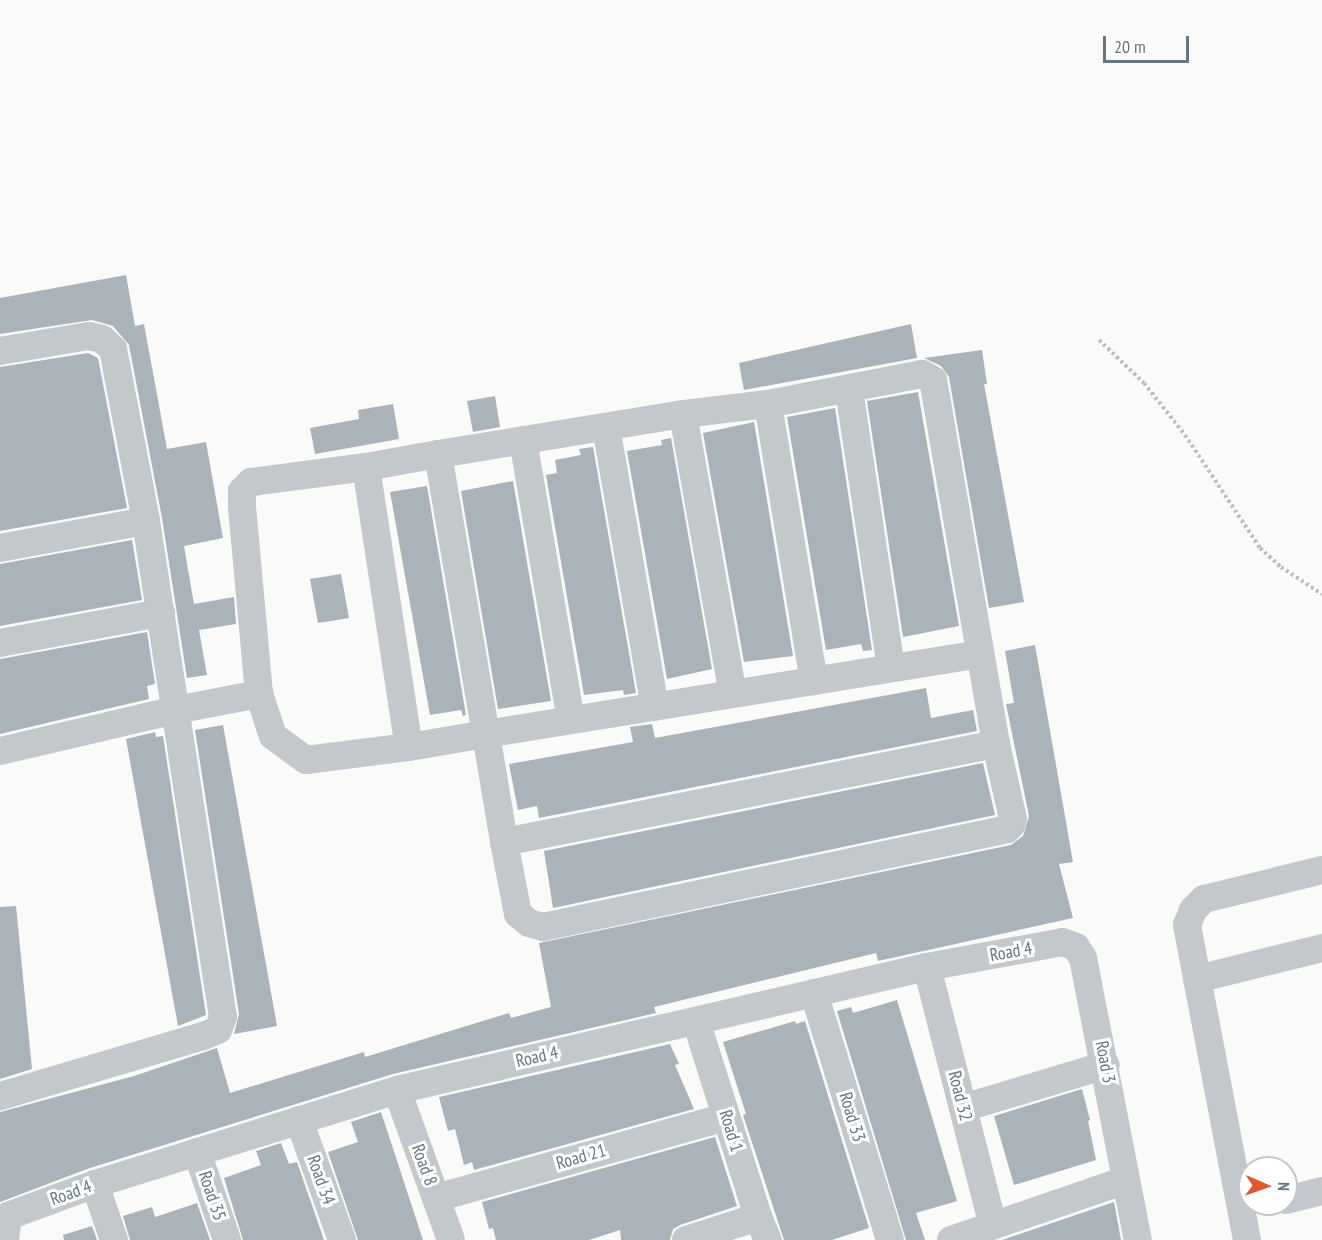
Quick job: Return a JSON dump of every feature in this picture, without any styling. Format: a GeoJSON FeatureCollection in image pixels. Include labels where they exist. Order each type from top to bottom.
{"type":"FeatureCollection","features":[{"type":"Feature","properties":{"kind":"street"},"geometry":{"type":"LineString","coordinates":[[0,351],[89,336],[102,339],[113,350],[146,521],[223,1017],[218,1030],[0,1096]]}},
{"type":"Feature","properties":{"kind":"street"},"geometry":{"type":"LineString","coordinates":[[438,454],[486,734],[504,842],[518,914],[529,923],[543,927],[1007,829],[1013,819],[996,744],[933,380],[922,374],[768,404],[683,414],[438,454],[366,467],[251,482],[242,491],[259,694],[273,736],[306,760],[409,747],[486,734],[656,706],[980,654]]}},
{"type":"Feature","properties":{"kind":"street"},"geometry":{"type":"LineString","coordinates":[[849,390],[891,668]]}},
{"type":"Feature","properties":{"kind":"street"},"geometry":{"type":"LineString","coordinates":[[768,404],[814,681]]}},
{"type":"Feature","properties":{"kind":"street"},"geometry":{"type":"LineString","coordinates":[[683,414],[733,694]]}},
{"type":"Feature","properties":{"kind":"street"},"geometry":{"type":"LineString","coordinates":[[606,427],[656,706]]}},
{"type":"Feature","properties":{"kind":"street"},"geometry":{"type":"LineString","coordinates":[[523,440],[571,720]]}},
{"type":"Feature","properties":{"kind":"street"},"geometry":{"type":"LineString","coordinates":[[366,467],[409,747]]}},
{"type":"Feature","properties":{"kind":"street"},"geometry":{"type":"LineString","coordinates":[[0,548],[146,521]]}},
{"type":"Feature","properties":{"kind":"street"},"geometry":{"type":"LineString","coordinates":[[0,643],[161,613]]}},
{"type":"Feature","properties":{"kind":"street"},"geometry":{"type":"LineString","coordinates":[[0,751],[176,710],[259,694]]}},
{"type":"Feature","properties":{"kind":"street"},"geometry":{"type":"LineString","coordinates":[[504,842],[996,744]]}},
{"type":"Feature","properties":{"kind":"street"},"geometry":{"type":"LineString","coordinates":[[1238,1190],[1187,925],[1193,910],[1204,899],[1322,870]]}},
{"type":"Feature","properties":{"kind":"street","name":"Road 4"},"geometry":{"type":"LineString","coordinates":[[6,1228],[95,1184],[397,1089],[927,967],[1063,942],[1076,947]]}},
{"type":"Feature","properties":{"kind":"street","name":"Road 3"},"geometry":{"type":"LineString","coordinates":[[1076,947],[1083,958],[1106,1065],[1138,1240]]}},
{"type":"Feature","properties":{"kind":"street"},"geometry":{"type":"LineString","coordinates":[[1197,980],[1322,948]]}},
{"type":"Feature","properties":{"kind":"street","name":"Road 32"},"geometry":{"type":"LineString","coordinates":[[927,967],[993,1225]]}},
{"type":"Feature","properties":{"kind":"street","name":"Road 33"},"geometry":{"type":"LineString","coordinates":[[814,993],[890,1240]]}},
{"type":"Feature","properties":{"kind":"street","name":"Road 1"},"geometry":{"type":"LineString","coordinates":[[696,1021],[763,1228]]}},
{"type":"Feature","properties":{"kind":"street"},"geometry":{"type":"LineString","coordinates":[[963,1108],[1106,1065]]}},
{"type":"Feature","properties":{"kind":"street","name":"Road 8"},"geometry":{"type":"LineString","coordinates":[[397,1089],[451,1240]]}},
{"type":"Feature","properties":{"kind":"street","name":"Road 21"},"geometry":{"type":"LineString","coordinates":[[436,1198],[726,1117]]}},
{"type":"Feature","properties":{"kind":"street","name":"Road 34"},"geometry":{"type":"LineString","coordinates":[[299,1120],[342,1240]]}},
{"type":"Feature","properties":{"kind":"street","name":"Road 35"},"geometry":{"type":"LineString","coordinates":[[197,1152],[227,1240]]}},
{"type":"Feature","properties":{"kind":"street"},"geometry":{"type":"LineString","coordinates":[[951,1240],[1126,1180]]}},
{"type":"Feature","properties":{"kind":"street"},"geometry":{"type":"LineString","coordinates":[[95,1184],[114,1240]]}},
{"type":"Feature","properties":{"kind":"street"},"geometry":{"type":"LineString","coordinates":[[1298,1197],[1322,1191]]}},
{"type":"Feature","properties":{"kind":"street"},"geometry":{"type":"LineString","coordinates":[[1243,1216],[1247,1240]]}},
{"type":"Feature","properties":{"kind":"street"},"geometry":{"type":"LineString","coordinates":[[686,1240],[763,1228]]}},
{"type":"Feature","properties":{"kind":"path"},"geometry":{"type":"LineString","coordinates":[[1099,340],[1144,383],[1185,435],[1260,548],[1281,567],[1322,594]]}},
{"type":"Feature","properties":{"kind":"building"},"geometry":{"type":"Polygon","coordinates":[[[126,275],[135,326],[144,324],[167,449],[206,442],[223,538],[184,546],[194,604],[234,597],[236,624],[199,630],[207,675],[187,678],[162,518],[129,345],[113,326],[92,320],[0,334],[0,298],[126,275]]]}},
{"type":"Feature","properties":{"kind":"building"},"geometry":{"type":"Polygon","coordinates":[[[911,324],[917,358],[744,390],[739,363],[911,324]]]}},
{"type":"Feature","properties":{"kind":"building"},"geometry":{"type":"Polygon","coordinates":[[[982,350],[987,384],[984,384],[1024,602],[989,608],[949,377],[941,366],[924,358],[982,350]]]}},
{"type":"Feature","properties":{"kind":"building"},"geometry":{"type":"Polygon","coordinates":[[[88,353],[98,358],[127,508],[0,531],[0,367],[88,353]]]}},
{"type":"Feature","properties":{"kind":"building"},"geometry":{"type":"Polygon","coordinates":[[[918,392],[959,626],[903,637],[867,401],[918,392]]]}},
{"type":"Feature","properties":{"kind":"building"},"geometry":{"type":"Polygon","coordinates":[[[495,396],[500,427],[473,432],[467,401],[495,396]]]}},
{"type":"Feature","properties":{"kind":"building"},"geometry":{"type":"Polygon","coordinates":[[[393,404],[399,439],[315,454],[310,428],[359,419],[358,410],[393,404]]]}},
{"type":"Feature","properties":{"kind":"building"},"geometry":{"type":"Polygon","coordinates":[[[835,408],[872,650],[863,651],[861,644],[826,650],[787,417],[835,408]]]}},
{"type":"Feature","properties":{"kind":"building"},"geometry":{"type":"Polygon","coordinates":[[[754,422],[793,656],[744,662],[703,433],[754,422]]]}},
{"type":"Feature","properties":{"kind":"building"},"geometry":{"type":"Polygon","coordinates":[[[671,438],[712,669],[667,679],[627,451],[662,445],[661,440],[671,438]]]}},
{"type":"Feature","properties":{"kind":"building"},"geometry":{"type":"Polygon","coordinates":[[[593,447],[636,693],[624,695],[623,690],[584,695],[546,475],[557,473],[555,460],[581,455],[579,449],[593,447]]]}},
{"type":"Feature","properties":{"kind":"building"},"geometry":{"type":"Polygon","coordinates":[[[513,481],[551,701],[498,709],[461,491],[513,481]]]}},
{"type":"Feature","properties":{"kind":"building"},"geometry":{"type":"Polygon","coordinates":[[[427,486],[466,715],[463,716],[461,710],[430,715],[390,492],[427,486]]]}},
{"type":"Feature","properties":{"kind":"building"},"geometry":{"type":"Polygon","coordinates":[[[132,540],[142,600],[0,626],[0,564],[132,540]]]}},
{"type":"Feature","properties":{"kind":"building"},"geometry":{"type":"Polygon","coordinates":[[[341,574],[349,618],[318,623],[310,579],[341,574]]]}},
{"type":"Feature","properties":{"kind":"building"},"geometry":{"type":"Polygon","coordinates":[[[147,632],[155,684],[147,686],[149,699],[0,734],[0,659],[147,632]]]}},
{"type":"Feature","properties":{"kind":"building"},"geometry":{"type":"Polygon","coordinates":[[[1035,645],[1073,862],[1059,864],[1073,918],[878,961],[876,953],[654,1007],[656,1013],[393,1074],[90,1168],[0,1202],[0,1112],[134,1076],[217,1048],[230,1093],[364,1052],[365,1057],[509,1013],[511,1018],[551,1007],[539,943],[1011,845],[1023,836],[1029,816],[1006,704],[1014,703],[1005,651],[1035,645]]]}},
{"type":"Feature","properties":{"kind":"building"},"geometry":{"type":"Polygon","coordinates":[[[926,688],[931,718],[973,710],[977,731],[539,818],[537,806],[518,810],[509,764],[633,742],[630,727],[652,724],[655,738],[926,688]]]}},
{"type":"Feature","properties":{"kind":"building"},"geometry":{"type":"Polygon","coordinates":[[[223,725],[277,1026],[234,1034],[239,1014],[195,730],[223,725]]]}},
{"type":"Feature","properties":{"kind":"building"},"geometry":{"type":"Polygon","coordinates":[[[155,732],[156,737],[163,736],[206,1015],[178,1026],[126,739],[155,732]]]}},
{"type":"Feature","properties":{"kind":"building"},"geometry":{"type":"Polygon","coordinates":[[[983,763],[995,815],[553,908],[544,851],[983,763]]]}},
{"type":"Feature","properties":{"kind":"building"},"geometry":{"type":"Polygon","coordinates":[[[16,906],[32,1069],[0,1079],[0,907],[16,906]]]}},
{"type":"Feature","properties":{"kind":"building"},"geometry":{"type":"Polygon","coordinates":[[[897,1000],[957,1201],[916,1213],[925,1240],[906,1240],[837,1011],[851,1007],[853,1013],[897,1000]]]}},
{"type":"Feature","properties":{"kind":"building"},"geometry":{"type":"Polygon","coordinates":[[[795,1021],[796,1024],[805,1021],[869,1228],[832,1240],[784,1240],[743,1115],[746,1114],[723,1042],[795,1021]]]}},
{"type":"Feature","properties":{"kind":"building"},"geometry":{"type":"Polygon","coordinates":[[[670,1044],[679,1064],[675,1065],[694,1109],[474,1170],[472,1162],[464,1165],[455,1129],[448,1131],[439,1097],[670,1044]]]}},
{"type":"Feature","properties":{"kind":"building"},"geometry":{"type":"Polygon","coordinates":[[[1082,1089],[1090,1120],[1088,1121],[1096,1160],[1014,1185],[994,1116],[1082,1089]]]}},
{"type":"Feature","properties":{"kind":"building"},"geometry":{"type":"Polygon","coordinates":[[[381,1112],[423,1240],[358,1240],[328,1152],[358,1142],[351,1122],[381,1112]]]}},
{"type":"Feature","properties":{"kind":"building"},"geometry":{"type":"Polygon","coordinates":[[[715,1137],[737,1206],[680,1225],[673,1229],[670,1240],[621,1240],[620,1230],[589,1240],[496,1240],[493,1228],[489,1229],[482,1202],[715,1137]]]}},
{"type":"Feature","properties":{"kind":"building"},"geometry":{"type":"Polygon","coordinates":[[[281,1143],[289,1164],[297,1162],[324,1240],[243,1240],[224,1178],[261,1165],[256,1151],[281,1143]]]}},
{"type":"Feature","properties":{"kind":"building"},"geometry":{"type":"Polygon","coordinates":[[[1114,1202],[1121,1240],[1002,1240],[1114,1202]]]}},
{"type":"Feature","properties":{"kind":"building"},"geometry":{"type":"Polygon","coordinates":[[[197,1203],[210,1240],[130,1240],[123,1216],[152,1207],[155,1217],[197,1203]]]}},
{"type":"Feature","properties":{"kind":"building"},"geometry":{"type":"Polygon","coordinates":[[[92,1226],[97,1240],[64,1240],[63,1235],[92,1226]]]}}]}
